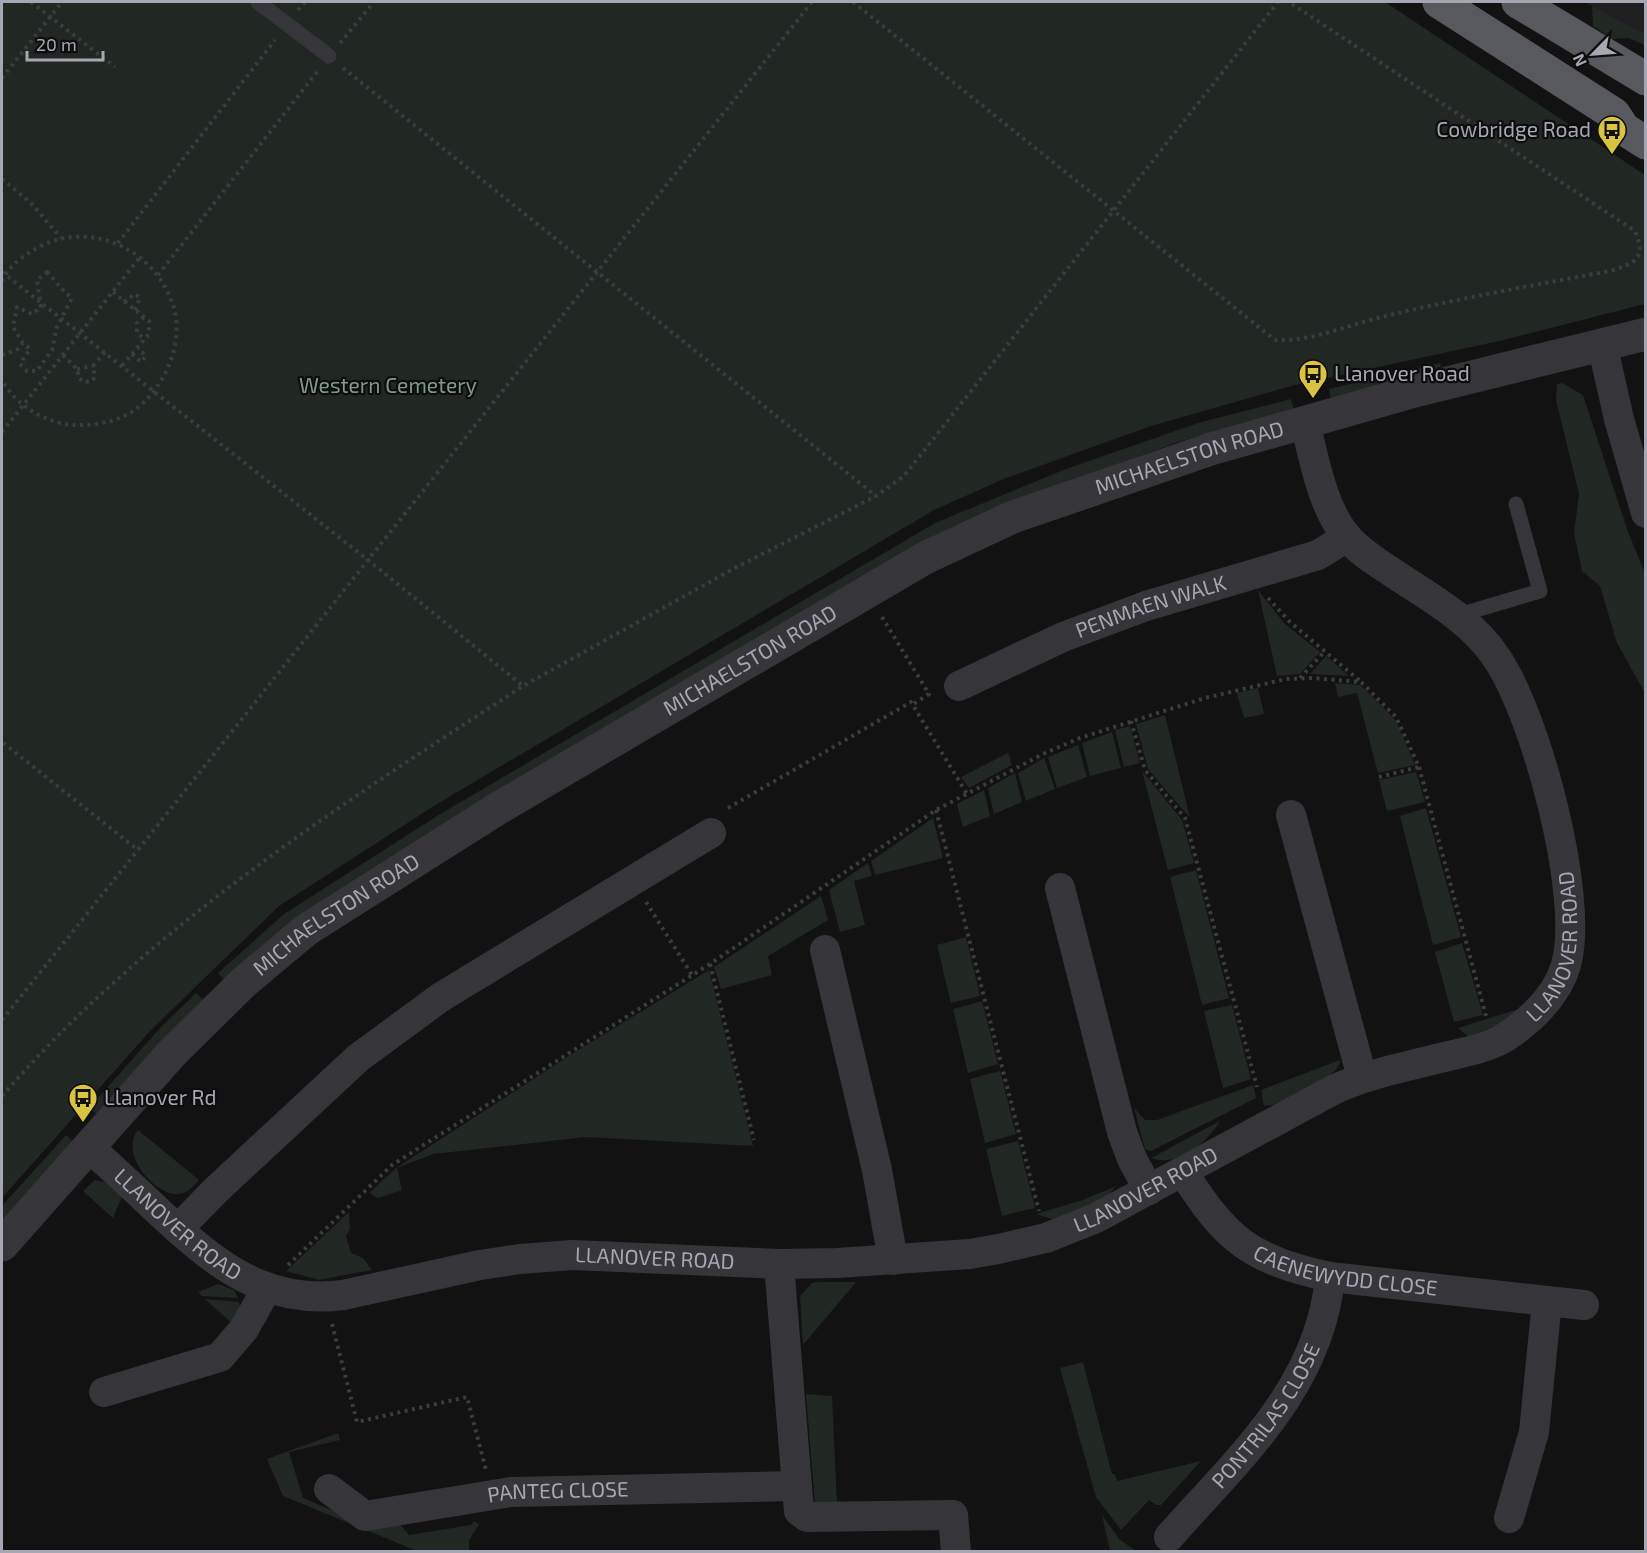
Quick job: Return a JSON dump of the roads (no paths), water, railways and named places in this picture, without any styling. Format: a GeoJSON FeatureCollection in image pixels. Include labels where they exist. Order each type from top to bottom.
{"type":"FeatureCollection","features":[{"type":"Feature","properties":{"kind":"highway"},"geometry":{"type":"LineString","coordinates":[[1518,2],[1643,81]]}},
{"type":"Feature","properties":{"kind":"highway"},"geometry":{"type":"LineString","coordinates":[[1450,4],[1614,114],[1624,129],[1646,143]]}},
{"type":"Feature","properties":{"kind":"street","name":"MICHAELSTON ROAD"},"geometry":{"type":"LineString","coordinates":[[2,1245],[198,1026],[243,983],[306,930],[497,809],[925,558],[1013,517],[1135,473],[1305,422],[1646,334]]}},
{"type":"Feature","properties":{"kind":"street"},"geometry":{"type":"LineString","coordinates":[[1602,344],[1618,420],[1646,513]]}},
{"type":"Feature","properties":{"kind":"street","name":"LLANOVER ROAD"},"geometry":{"type":"LineString","coordinates":[[88,1147],[212,1259],[237,1275],[267,1288],[289,1294],[326,1297],[364,1292],[480,1265],[520,1259],[619,1256],[779,1264],[893,1260],[970,1254],[1046,1238],[1096,1218],[1335,1089],[1362,1077],[1498,1041],[1511,1034],[1555,991],[1566,965],[1570,938],[1569,897],[1563,854],[1529,726],[1513,685],[1496,656],[1470,626],[1365,554],[1347,537],[1334,516],[1323,488],[1305,422]]}},
{"type":"Feature","properties":{"kind":"street","name":"PENMAEN WALK"},"geometry":{"type":"LineString","coordinates":[[959,686],[1063,637],[1146,606],[1318,555],[1347,537]]}},
{"type":"Feature","properties":{"kind":"street"},"geometry":{"type":"LineString","coordinates":[[1291,815],[1362,1077]]}},
{"type":"Feature","properties":{"kind":"street"},"geometry":{"type":"LineString","coordinates":[[178,1229],[319,1092],[366,1051],[441,997],[711,833]]}},
{"type":"Feature","properties":{"kind":"street"},"geometry":{"type":"LineString","coordinates":[[1060,888],[1122,1132],[1132,1159],[1149,1190]]}},
{"type":"Feature","properties":{"kind":"street"},"geometry":{"type":"LineString","coordinates":[[825,950],[877,1170],[893,1260]]}},
{"type":"Feature","properties":{"kind":"street","name":"CAENEWYDD CLOSE"},"geometry":{"type":"LineString","coordinates":[[1183,1172],[1205,1208],[1224,1228],[1248,1248],[1275,1262],[1330,1277],[1584,1305]]}},
{"type":"Feature","properties":{"kind":"street"},"geometry":{"type":"LineString","coordinates":[[779,1264],[799,1511],[807,1517],[953,1515],[956,1551]]}},
{"type":"Feature","properties":{"kind":"street","name":"PONTRILAS CLOSE"},"geometry":{"type":"LineString","coordinates":[[1169,1537],[1256,1438],[1301,1377],[1322,1324],[1330,1277]]}},
{"type":"Feature","properties":{"kind":"street"},"geometry":{"type":"LineString","coordinates":[[104,1392],[220,1357],[244,1329],[267,1288]]}},
{"type":"Feature","properties":{"kind":"street"},"geometry":{"type":"LineString","coordinates":[[1509,1518],[1534,1432],[1547,1301]]}},
{"type":"Feature","properties":{"kind":"street","name":"PANTEG CLOSE"},"geometry":{"type":"LineString","coordinates":[[329,1490],[365,1516],[492,1494],[630,1488],[796,1486]]}},
{"type":"Feature","properties":{"kind":"lane"},"geometry":{"type":"LineString","coordinates":[[258,2],[328,56]]}},
{"type":"Feature","properties":{"kind":"lane"},"geometry":{"type":"LineString","coordinates":[[1456,616],[1540,591],[1516,504]]}},
{"type":"Feature","properties":{"kind":"place","name":"Cowbridge Road"},"geometry":{"type":"Point","coordinates":[1612,156]}},
{"type":"Feature","properties":{"kind":"place","name":"Llanover Road"},"geometry":{"type":"Point","coordinates":[1313,400]}},
{"type":"Feature","properties":{"kind":"place","name":"Llanover Rd"},"geometry":{"type":"Point","coordinates":[83,1124]}},
{"type":"Feature","properties":{"kind":"park label","name":"Western Cemetery"},"geometry":{"type":"Point","coordinates":[388,386]}}]}
